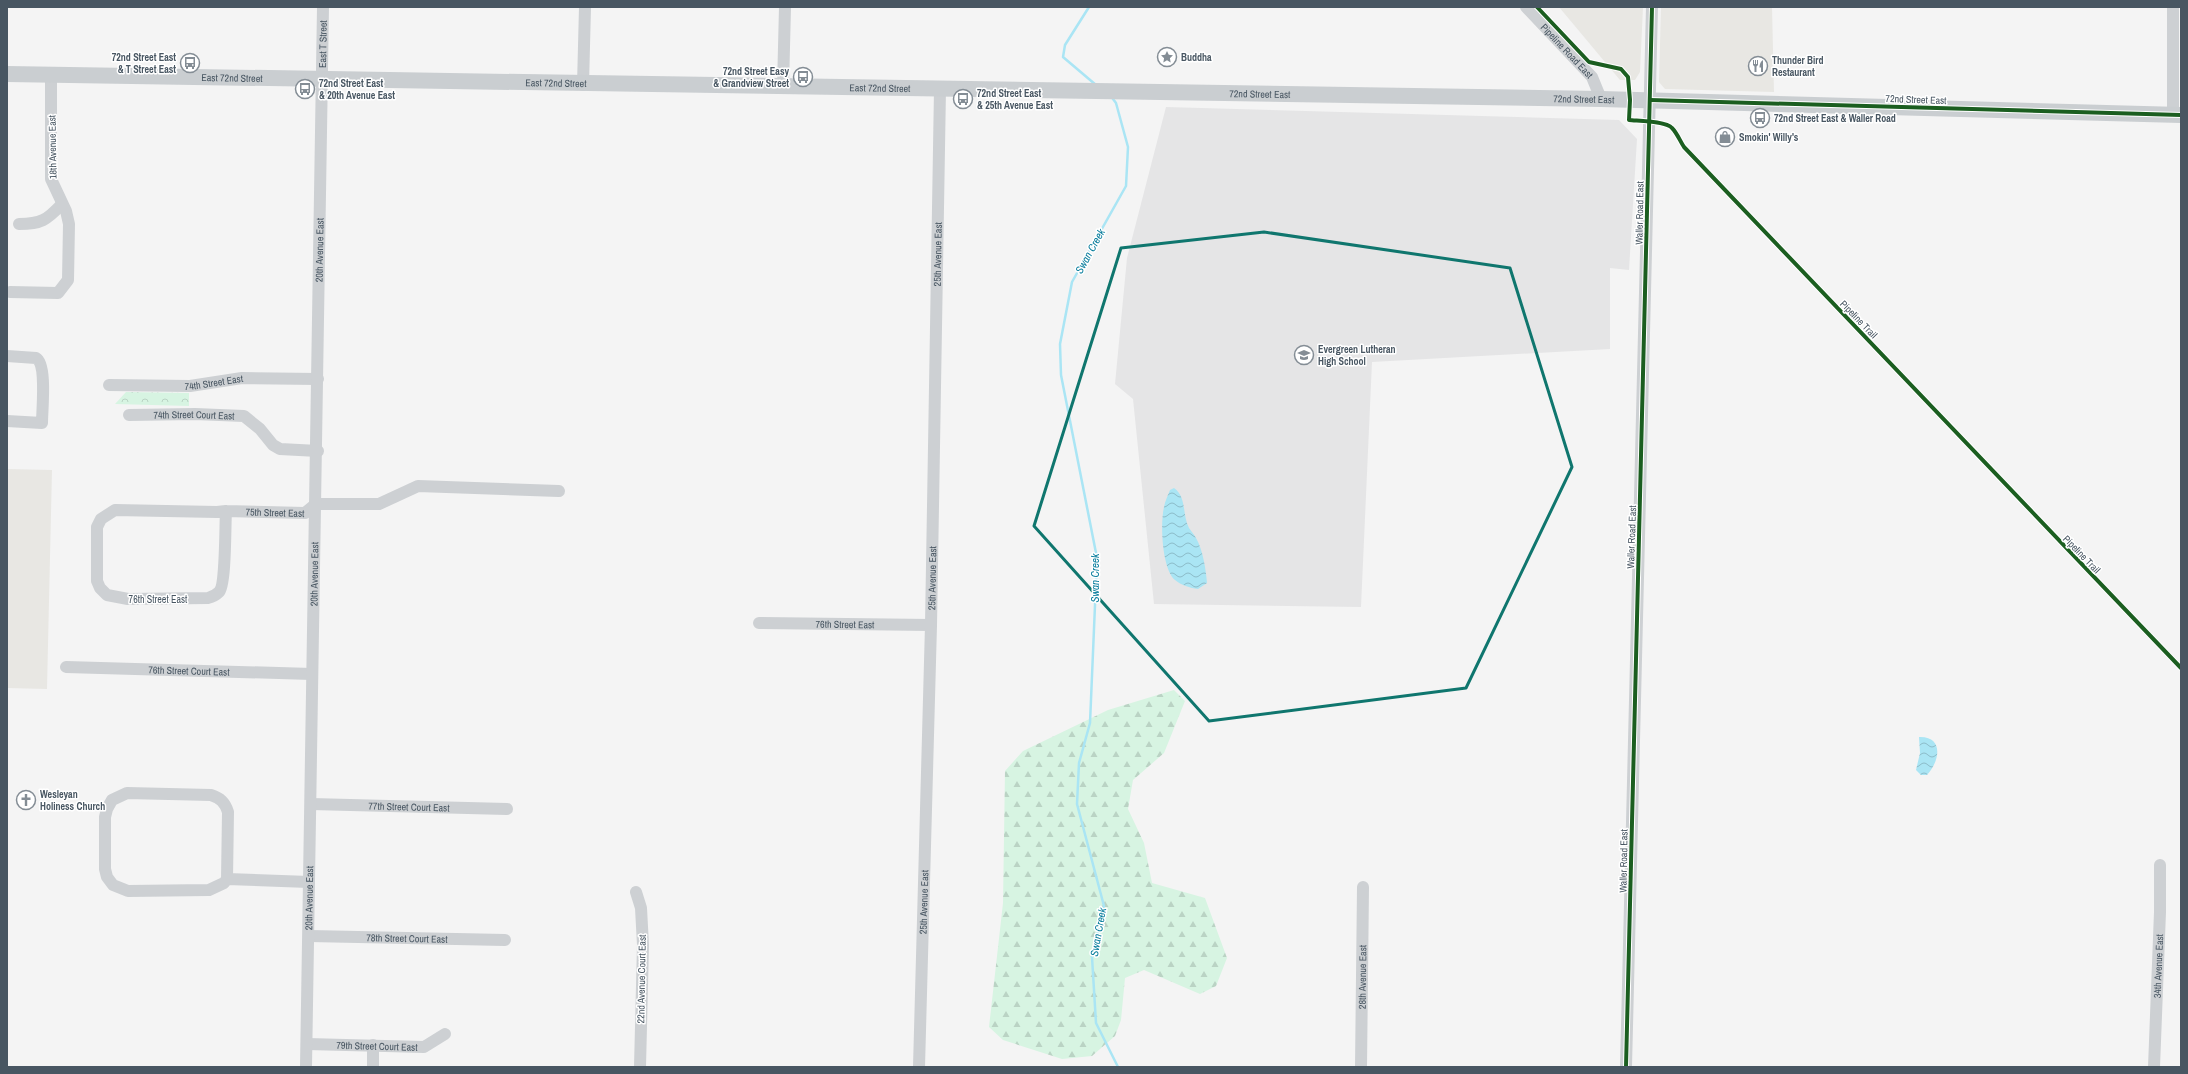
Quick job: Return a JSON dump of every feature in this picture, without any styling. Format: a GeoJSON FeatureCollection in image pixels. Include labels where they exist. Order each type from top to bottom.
{"type":"FeatureCollection","features":[{"type":"Feature","properties":{"kind":"main road","name":"East 72nd Street"},"geometry":{"type":"LineString","coordinates":[[7,74],[583,85],[1105,92]]}},
{"type":"Feature","properties":{"kind":"main road","name":"72nd Street East"},"geometry":{"type":"LineString","coordinates":[[1105,92],[1650,100],[2177,115]]}},
{"type":"Feature","properties":{"kind":"street","name":"East T Street"},"geometry":{"type":"LineString","coordinates":[[322,80],[323,7]]}},
{"type":"Feature","properties":{"kind":"street"},"geometry":{"type":"LineString","coordinates":[[583,85],[585,7]]}},
{"type":"Feature","properties":{"kind":"street"},"geometry":{"type":"LineString","coordinates":[[783,87],[785,7]]}},
{"type":"Feature","properties":{"kind":"street","name":"Pipeline Road East"},"geometry":{"type":"LineString","coordinates":[[1526,7],[1592,77],[1601,100]]}},
{"type":"Feature","properties":{"kind":"street","name":"Waller Road East"},"geometry":{"type":"LineString","coordinates":[[1626,1067],[1652,7]]}},
{"type":"Feature","properties":{"kind":"street"},"geometry":{"type":"LineString","coordinates":[[2173,7],[2177,115]]}},
{"type":"Feature","properties":{"kind":"street","name":"18th Avenue East"},"geometry":{"type":"LineString","coordinates":[[10,292],[58,293],[64,288],[69,272],[69,224],[66,211],[50,179],[51,75]]}},
{"type":"Feature","properties":{"kind":"street","name":"20th Avenue East"},"geometry":{"type":"LineString","coordinates":[[306,1067],[312,674],[318,451],[322,80]]}},
{"type":"Feature","properties":{"kind":"street","name":"25th Avenue East"},"geometry":{"type":"LineString","coordinates":[[920,1067],[931,625],[940,89]]}},
{"type":"Feature","properties":{"kind":"street"},"geometry":{"type":"LineString","coordinates":[[19,224],[40,222],[52,216],[62,204]]}},
{"type":"Feature","properties":{"kind":"street"},"geometry":{"type":"LineString","coordinates":[[7,356],[36,358],[42,363],[43,375],[42,423],[7,421]]}},
{"type":"Feature","properties":{"kind":"street","name":"74th Street East"},"geometry":{"type":"LineString","coordinates":[[109,385],[190,386],[237,378],[318,379]]}},
{"type":"Feature","properties":{"kind":"street","name":"74th Street Court East"},"geometry":{"type":"LineString","coordinates":[[129,415],[195,414],[244,416],[260,429],[273,445],[280,449],[318,451]]}},
{"type":"Feature","properties":{"kind":"street","name":"75th Street East"},"geometry":{"type":"LineString","coordinates":[[100,588],[96,574],[98,527],[101,519],[116,510],[305,513],[316,504],[379,504],[418,486],[559,491]]}},
{"type":"Feature","properties":{"kind":"street","name":"76th Street East"},"geometry":{"type":"LineString","coordinates":[[100,588],[107,595],[113,598],[128,599],[208,598],[218,594],[222,586],[224,574],[226,511]]}},
{"type":"Feature","properties":{"kind":"street","name":"76th Street East"},"geometry":{"type":"LineString","coordinates":[[759,623],[931,625]]}},
{"type":"Feature","properties":{"kind":"street","name":"76th Street Court East"},"geometry":{"type":"LineString","coordinates":[[66,667],[312,674]]}},
{"type":"Feature","properties":{"kind":"street"},"geometry":{"type":"LineString","coordinates":[[127,793],[211,795],[224,802],[228,812],[227,879],[216,888],[201,891],[138,891],[119,888],[108,880],[105,869],[105,817],[109,804],[116,798],[127,793]]}},
{"type":"Feature","properties":{"kind":"street","name":"77th Street Court East"},"geometry":{"type":"LineString","coordinates":[[311,804],[507,809]]}},
{"type":"Feature","properties":{"kind":"street","name":"34th Avenue East"},"geometry":{"type":"LineString","coordinates":[[2154,1067],[2160,865]]}},
{"type":"Feature","properties":{"kind":"street"},"geometry":{"type":"LineString","coordinates":[[227,879],[308,882]]}},
{"type":"Feature","properties":{"kind":"street","name":"28th Avenue East"},"geometry":{"type":"LineString","coordinates":[[1361,1067],[1363,887]]}},
{"type":"Feature","properties":{"kind":"street","name":"22nd Avenue Court East"},"geometry":{"type":"LineString","coordinates":[[636,892],[641,908],[643,945],[640,1067]]}},
{"type":"Feature","properties":{"kind":"street","name":"78th Street Court East"},"geometry":{"type":"LineString","coordinates":[[309,936],[504,940]]}},
{"type":"Feature","properties":{"kind":"street","name":"79th Street Court East"},"geometry":{"type":"LineString","coordinates":[[307,1044],[424,1046],[445,1034]]}},
{"type":"Feature","properties":{"kind":"street"},"geometry":{"type":"LineString","coordinates":[[373,1045],[373,1067]]}},
{"type":"Feature","properties":{"kind":"highlighted area"},"geometry":{"type":"Polygon","coordinates":[[[1264,232],[1510,268],[1572,467],[1466,688],[1209,721],[1034,526],[1121,248],[1264,232]]]}},
{"type":"Feature","properties":{"kind":"shaded area"},"geometry":{"type":"Polygon","coordinates":[[[1559,7],[1643,7],[1640,72],[1635,80],[1620,80],[1559,7]]]}},
{"type":"Feature","properties":{"kind":"shaded area"},"geometry":{"type":"Polygon","coordinates":[[[1661,7],[1772,7],[1774,92],[1665,89],[1659,82],[1661,7]]]}},
{"type":"Feature","properties":{"kind":"shaded area","name":"Evergreen Lutheran High School"},"geometry":{"type":"Polygon","coordinates":[[[1166,107],[1619,120],[1637,139],[1629,270],[1610,268],[1610,349],[1372,362],[1361,607],[1154,604],[1133,399],[1115,384],[1127,258],[1166,107]]]}},
{"type":"Feature","properties":{"kind":"shaded area"},"geometry":{"type":"Polygon","coordinates":[[[7,469],[52,470],[47,689],[7,688],[7,469]]]}},
{"type":"Feature","properties":{"kind":"green space"},"geometry":{"type":"Polygon","coordinates":[[[126,392],[189,393],[189,406],[115,404],[126,392]]]}},
{"type":"Feature","properties":{"kind":"green space"},"geometry":{"type":"Polygon","coordinates":[[[1174,690],[1185,701],[1164,753],[1133,780],[1128,809],[1144,843],[1152,883],[1205,898],[1227,958],[1216,986],[1200,994],[1144,970],[1125,978],[1121,1020],[1115,1036],[1092,1056],[1062,1059],[1003,1040],[989,1027],[1003,903],[1005,771],[1023,751],[1108,710],[1174,690]]]}},
{"type":"Feature","properties":{"kind":"water"},"geometry":{"type":"Polygon","coordinates":[[[1174,488],[1181,496],[1187,523],[1201,548],[1204,560],[1207,583],[1198,589],[1186,586],[1175,580],[1167,566],[1163,546],[1162,524],[1165,503],[1170,490],[1174,488]]]}},
{"type":"Feature","properties":{"kind":"water"},"geometry":{"type":"Polygon","coordinates":[[[1919,737],[1927,738],[1933,741],[1936,745],[1937,757],[1927,775],[1921,775],[1916,770],[1920,753],[1919,737]]]}},
{"type":"Feature","properties":{"kind":"waterway","name":"Swan Creek"},"geometry":{"type":"LineString","coordinates":[[1089,7],[1065,45],[1063,57],[1096,85]]}},
{"type":"Feature","properties":{"kind":"waterway","name":"Swan Creek"},"geometry":{"type":"LineString","coordinates":[[1113,99],[1116,103],[1128,147],[1126,186],[1072,282],[1060,344],[1061,375],[1097,558],[1090,723],[1079,763],[1077,804],[1104,906],[1092,957],[1096,1023],[1118,1067]]}},
{"type":"Feature","properties":{"kind":"cycle path","name":"Pipeline Trail"},"geometry":{"type":"LineString","coordinates":[[1537,7],[1589,62],[1621,69],[1628,77],[1630,100],[1629,120],[1664,124],[1672,128],[1684,147],[2181,668]]}},
{"type":"Feature","properties":{"kind":"cycle path"},"geometry":{"type":"LineString","coordinates":[[1626,1067],[1652,7]]}},
{"type":"Feature","properties":{"kind":"cycle path"},"geometry":{"type":"LineString","coordinates":[[1650,100],[2181,115]]}},
{"type":"Feature","properties":{"kind":"place","name":"Buddha"},"geometry":{"type":"Point","coordinates":[1167,57]}},
{"type":"Feature","properties":{"kind":"place","name":"72nd Street East & T Street East"},"geometry":{"type":"Point","coordinates":[190,63]}},
{"type":"Feature","properties":{"kind":"place","name":"Thunder Bird Restaurant"},"geometry":{"type":"Point","coordinates":[1758,66]}},
{"type":"Feature","properties":{"kind":"place","name":"72nd Street Easy & Grandview Street"},"geometry":{"type":"Point","coordinates":[803,77]}},
{"type":"Feature","properties":{"kind":"place","name":"72nd Street East & 20th Avenue East"},"geometry":{"type":"Point","coordinates":[305,89]}},
{"type":"Feature","properties":{"kind":"place","name":"72nd Street East & 25th Avenue East"},"geometry":{"type":"Point","coordinates":[963,99]}},
{"type":"Feature","properties":{"kind":"place","name":"72nd Street East & Waller Road"},"geometry":{"type":"Point","coordinates":[1760,118]}},
{"type":"Feature","properties":{"kind":"place","name":"Smokin' Willy's"},"geometry":{"type":"Point","coordinates":[1725,137]}},
{"type":"Feature","properties":{"kind":"place","name":"Evergreen Lutheran High School"},"geometry":{"type":"Point","coordinates":[1304,355]}},
{"type":"Feature","properties":{"kind":"place","name":"Wesleyan Holiness Church"},"geometry":{"type":"Point","coordinates":[26,800]}}]}
